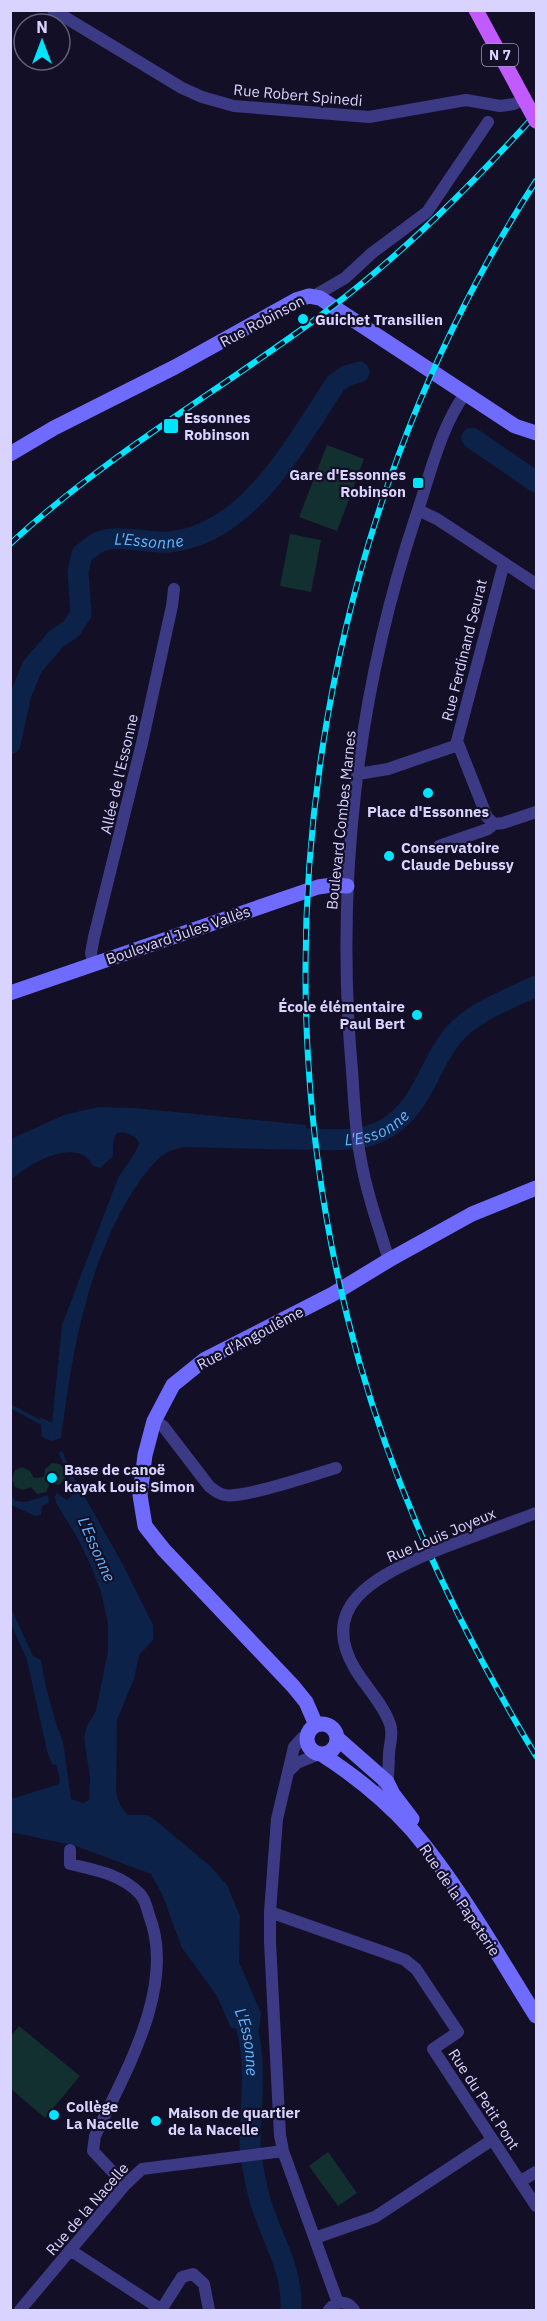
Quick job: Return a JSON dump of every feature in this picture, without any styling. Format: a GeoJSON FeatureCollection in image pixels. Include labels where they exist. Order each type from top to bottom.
{"type":"FeatureCollection","features":[{"type":"Feature","properties":{"kind":"main road","name":"N 7"},"geometry":{"type":"LineString","coordinates":[[476,10],[537,121]]}},
{"type":"Feature","properties":{"kind":"street","name":"Rue Robert Spinedi"},"geometry":{"type":"LineString","coordinates":[[54,10],[148,69],[193,93],[223,103],[369,117],[466,100],[496,106],[514,104],[524,99]]}},
{"type":"Feature","properties":{"kind":"street"},"geometry":{"type":"LineString","coordinates":[[314,296],[345,278],[426,212],[488,122]]}},
{"type":"Feature","properties":{"kind":"street","name":"Rue Robinson"},"geometry":{"type":"LineString","coordinates":[[10,454],[54,428],[175,367],[296,300],[314,296],[320,297],[515,426],[537,433]]}},
{"type":"Feature","properties":{"kind":"street","name":"Boulevard Combes Marnes"},"geometry":{"type":"LineString","coordinates":[[389,1260],[373,1213],[359,1153],[346,974],[347,886],[358,774],[367,712],[383,635],[418,510],[443,439],[458,403],[465,394]]}},
{"type":"Feature","properties":{"kind":"street"},"geometry":{"type":"LineString","coordinates":[[418,510],[437,519],[537,584]]}},
{"type":"Feature","properties":{"kind":"street","name":"Rue Ferdinand Seurat"},"geometry":{"type":"LineString","coordinates":[[458,745],[457,741],[504,562]]}},
{"type":"Feature","properties":{"kind":"street","name":"Allée de l'Essonne"},"geometry":{"type":"LineString","coordinates":[[93,964],[91,953],[94,937],[142,743],[174,589]]}},
{"type":"Feature","properties":{"kind":"street"},"geometry":{"type":"LineString","coordinates":[[358,774],[388,769],[458,745],[487,818],[494,824]]}},
{"type":"Feature","properties":{"kind":"street"},"geometry":{"type":"LineString","coordinates":[[439,846],[488,829],[494,824],[503,824],[537,812]]}},
{"type":"Feature","properties":{"kind":"street","name":"Boulevard Jules Vallès"},"geometry":{"type":"LineString","coordinates":[[10,993],[318,887],[347,886]]}},
{"type":"Feature","properties":{"kind":"street","name":"Rue d'Angoulême"},"geometry":{"type":"LineString","coordinates":[[312,1731],[306,1702],[294,1686],[164,1550],[145,1526],[140,1496],[145,1455],[154,1421],[173,1385],[204,1360],[324,1299],[484,1208],[537,1188]]}},
{"type":"Feature","properties":{"kind":"street"},"geometry":{"type":"LineString","coordinates":[[154,1421],[163,1426],[208,1486],[226,1496],[248,1493],[336,1468]]}},
{"type":"Feature","properties":{"kind":"street","name":"Rue Louis Joyeux"},"geometry":{"type":"LineString","coordinates":[[387,1782],[393,1736],[390,1724],[354,1668],[347,1652],[343,1618],[352,1602],[376,1581],[423,1556],[537,1513]]}},
{"type":"Feature","properties":{"kind":"street"},"geometry":{"type":"LineString","coordinates":[[312,1731],[311,1749],[347,1771],[372,1792],[382,1790],[387,1782],[337,1738],[330,1727],[312,1731],[298,1742],[294,1747],[277,1819],[270,1912],[273,2015],[280,2135],[283,2151],[315,2238],[333,2307],[347,2303],[354,2310]]}},
{"type":"Feature","properties":{"kind":"street"},"geometry":{"type":"LineString","coordinates":[[290,1770],[297,1763],[334,1748],[337,1738]]}},
{"type":"Feature","properties":{"kind":"street"},"geometry":{"type":"LineString","coordinates":[[365,1762],[380,1760],[389,1753]]}},
{"type":"Feature","properties":{"kind":"street","name":"Rue de la Papeterie"},"geometry":{"type":"LineString","coordinates":[[387,1782],[393,1794],[459,1880],[537,2002]]}},
{"type":"Feature","properties":{"kind":"street","name":"Rue de la Papeterie"},"geometry":{"type":"LineString","coordinates":[[372,1792],[411,1830],[435,1860],[537,2016]]}},
{"type":"Feature","properties":{"kind":"street"},"geometry":{"type":"LineString","coordinates":[[70,1850],[70,1864],[116,1875],[141,1895],[155,1930],[157,1978],[147,2020],[95,2136],[93,2151],[124,2185]]}},
{"type":"Feature","properties":{"kind":"street","name":"Rue du Petit Pont"},"geometry":{"type":"LineString","coordinates":[[270,1912],[405,1960],[416,1969],[458,2032],[433,2049],[537,2206]]}},
{"type":"Feature","properties":{"kind":"street"},"geometry":{"type":"LineString","coordinates":[[315,2238],[375,2217],[492,2140]]}},
{"type":"Feature","properties":{"kind":"street","name":"Rue de la Nacelle"},"geometry":{"type":"LineString","coordinates":[[20,2310],[137,2172],[148,2167],[283,2151]]}},
{"type":"Feature","properties":{"kind":"street"},"geometry":{"type":"LineString","coordinates":[[521,2181],[537,2172]]}},
{"type":"Feature","properties":{"kind":"street"},"geometry":{"type":"LineString","coordinates":[[70,2250],[161,2310],[182,2277],[193,2274],[204,2284],[209,2310]]}},
{"type":"Feature","properties":{"kind":"green space"},"geometry":{"type":"Polygon","coordinates":[[[327,445],[364,459],[337,531],[299,517],[327,445]]]}},
{"type":"Feature","properties":{"kind":"green space"},"geometry":{"type":"Polygon","coordinates":[[[290,534],[321,540],[311,592],[280,586],[290,534]]]}},
{"type":"Feature","properties":{"kind":"green space","name":"Base de canoë kayak Louis Simon"},"geometry":{"type":"Polygon","coordinates":[[[52,1463],[60,1464],[66,1471],[65,1479],[59,1485],[50,1483],[46,1492],[37,1494],[31,1487],[23,1490],[15,1487],[12,1479],[15,1470],[22,1467],[30,1471],[34,1478],[44,1477],[45,1469],[52,1463]]]}},
{"type":"Feature","properties":{"kind":"green space"},"geometry":{"type":"Polygon","coordinates":[[[19,2026],[80,2076],[45,2118],[11,2089],[11,2036],[19,2026]]]}},
{"type":"Feature","properties":{"kind":"green space"},"geometry":{"type":"Polygon","coordinates":[[[328,2152],[357,2193],[338,2206],[309,2166],[328,2152]]]}},
{"type":"Feature","properties":{"kind":"water"},"geometry":{"type":"Polygon","coordinates":[[[98,1107],[135,1108],[306,1125],[309,1150],[183,1147],[166,1153],[151,1166],[131,1194],[116,1223],[92,1282],[76,1343],[61,1438],[51,1441],[42,1437],[40,1417],[52,1423],[62,1325],[118,1178],[139,1143],[135,1137],[122,1132],[118,1133],[114,1139],[113,1156],[100,1168],[93,1166],[86,1157],[77,1153],[65,1153],[40,1160],[11,1180],[11,1139],[64,1115],[98,1107]]]}},
{"type":"Feature","properties":{"kind":"water"},"geometry":{"type":"Polygon","coordinates":[[[72,1474],[122,1563],[153,1625],[153,1640],[139,1655],[134,1679],[117,1720],[116,1793],[121,1807],[128,1815],[147,1815],[154,1819],[209,1865],[227,1885],[240,1916],[239,1962],[261,2013],[259,2030],[231,2028],[217,1996],[182,1948],[162,1894],[151,1874],[76,1846],[11,1832],[11,1799],[59,1784],[60,1779],[56,1765],[52,1764],[47,1751],[27,1660],[11,1624],[10,1606],[33,1656],[41,1660],[46,1688],[63,1741],[71,1799],[83,1803],[89,1800],[90,1778],[84,1738],[87,1726],[96,1711],[108,1651],[108,1624],[101,1592],[91,1566],[77,1537],[56,1503],[57,1493],[67,1500],[73,1494],[69,1476],[72,1474]]]}},
{"type":"Feature","properties":{"kind":"water"},"geometry":{"type":"Polygon","coordinates":[[[10,1493],[15,1501],[26,1502],[48,1495],[49,1503],[42,1506],[41,1515],[35,1516],[11,1505],[10,1493]]]}},
{"type":"Feature","properties":{"kind":"waterway","name":"L'Essonne"},"geometry":{"type":"LineString","coordinates":[[10,744],[21,694],[32,667],[56,639],[71,629],[81,614],[78,572],[82,554],[104,540],[169,542],[198,535],[224,522],[247,504],[268,482],[336,383],[346,376],[359,372]]}},
{"type":"Feature","properties":{"kind":"waterway","name":"L'Essonne"},"geometry":{"type":"LineString","coordinates":[[472,438],[536,482]]}},
{"type":"Feature","properties":{"kind":"waterway","name":"L'Essonne"},"geometry":{"type":"LineString","coordinates":[[279,1137],[323,1140],[362,1138],[395,1123],[410,1108],[444,1048],[460,1028],[487,1010],[536,986]]}},
{"type":"Feature","properties":{"kind":"waterway"},"geometry":{"type":"LineString","coordinates":[[10,1406],[44,1424]]}},
{"type":"Feature","properties":{"kind":"waterway","name":"L'Essonne"},"geometry":{"type":"LineString","coordinates":[[61,1453],[72,1480]]}},
{"type":"Feature","properties":{"kind":"waterway","name":"L'Essonne"},"geometry":{"type":"LineString","coordinates":[[236,2002],[244,2017],[251,2052],[252,2165],[261,2204],[288,2277],[291,2310]]}},
{"type":"Feature","properties":{"kind":"railway"},"geometry":{"type":"LineString","coordinates":[[10,544],[48,511],[127,450],[292,336],[360,285],[438,215],[536,114]]}},
{"type":"Feature","properties":{"kind":"railway"},"geometry":{"type":"LineString","coordinates":[[536,181],[460,314],[399,455],[352,601],[322,752],[307,905],[308,1058],[325,1211],[359,1361],[393,1464],[434,1564],[482,1662],[536,1756]]}},
{"type":"Feature","properties":{"kind":"place","name":"Guichet Transilien"},"geometry":{"type":"Point","coordinates":[303,319]}},
{"type":"Feature","properties":{"kind":"place","name":"Essonnes Robinson"},"geometry":{"type":"Point","coordinates":[171,426]}},
{"type":"Feature","properties":{"kind":"place","name":"Gare d'Essonnes Robinson"},"geometry":{"type":"Point","coordinates":[418,483]}},
{"type":"Feature","properties":{"kind":"place","name":"Place d'Essonnes"},"geometry":{"type":"Point","coordinates":[428,793]}},
{"type":"Feature","properties":{"kind":"place","name":"Conservatoire Claude Debussy"},"geometry":{"type":"Point","coordinates":[389,856]}},
{"type":"Feature","properties":{"kind":"place","name":"École élémentaire Paul Bert"},"geometry":{"type":"Point","coordinates":[417,1015]}},
{"type":"Feature","properties":{"kind":"place","name":"Base de canoë kayak Louis Simon"},"geometry":{"type":"Point","coordinates":[52,1478]}},
{"type":"Feature","properties":{"kind":"place","name":"Collège La Nacelle"},"geometry":{"type":"Point","coordinates":[54,2115]}},
{"type":"Feature","properties":{"kind":"place","name":"Maison de quartier de la Nacelle"},"geometry":{"type":"Point","coordinates":[156,2121]}}]}
